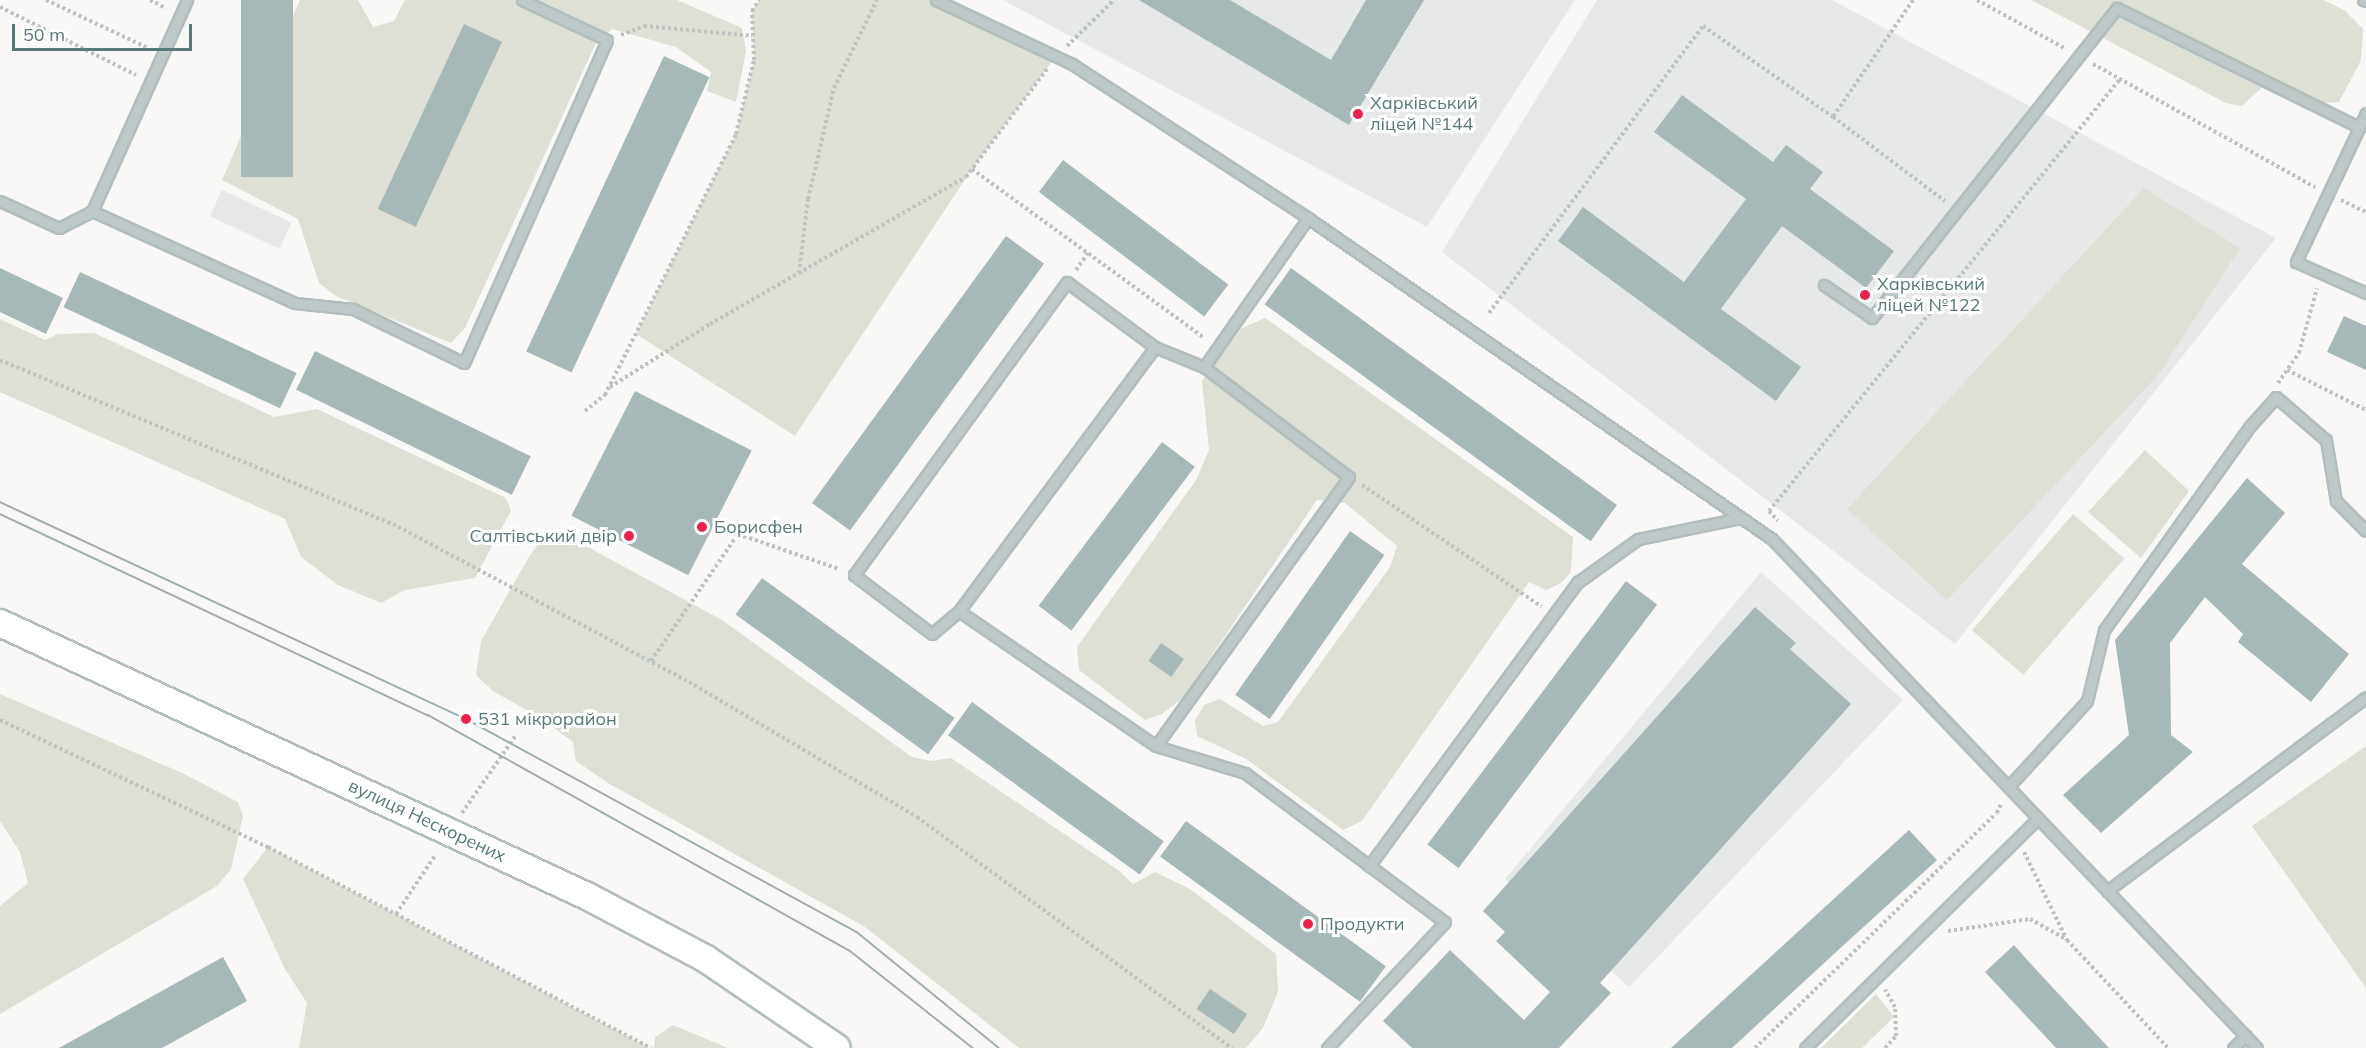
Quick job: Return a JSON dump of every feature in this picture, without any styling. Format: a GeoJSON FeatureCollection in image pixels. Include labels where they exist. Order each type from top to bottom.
{"type":"FeatureCollection","features":[{"type":"Feature","properties":{"kind":"main road","name":"вулиця Нескорених"},"geometry":{"type":"LineString","coordinates":[[0,623],[589,897],[706,959],[837,1048]]}},
{"type":"Feature","properties":{"kind":"lane"},"geometry":{"type":"LineString","coordinates":[[0,201],[59,228],[92,211],[187,0]]}},
{"type":"Feature","properties":{"kind":"lane"},"geometry":{"type":"LineString","coordinates":[[92,211],[295,303],[353,309],[464,363],[607,40],[522,0]]}},
{"type":"Feature","properties":{"kind":"lane"},"geometry":{"type":"LineString","coordinates":[[936,0],[1057,55],[1308,219],[1772,539],[2010,785],[2038,818],[2257,1048]]}},
{"type":"Feature","properties":{"kind":"lane"},"geometry":{"type":"LineString","coordinates":[[1824,285],[1872,318],[2117,8],[2359,127]]}},
{"type":"Feature","properties":{"kind":"lane"},"geometry":{"type":"LineString","coordinates":[[2366,113],[2296,262],[2366,293]]}},
{"type":"Feature","properties":{"kind":"lane"},"geometry":{"type":"LineString","coordinates":[[1204,367],[1308,219]]}},
{"type":"Feature","properties":{"kind":"lane"},"geometry":{"type":"LineString","coordinates":[[1155,347],[959,611],[932,634],[854,575],[1067,282],[1155,347],[1204,367],[1349,477],[1156,746]]}},
{"type":"Feature","properties":{"kind":"lane"},"geometry":{"type":"LineString","coordinates":[[2010,785],[2088,701],[2104,630],[2250,426],[2276,398],[2325,440],[2336,501],[2366,531]]}},
{"type":"Feature","properties":{"kind":"lane"},"geometry":{"type":"LineString","coordinates":[[1369,866],[1578,582],[1638,539],[1740,518]]}},
{"type":"Feature","properties":{"kind":"lane"},"geometry":{"type":"LineString","coordinates":[[959,611],[1156,746],[1245,773],[1445,922],[1327,1048]]}},
{"type":"Feature","properties":{"kind":"lane"},"geometry":{"type":"LineString","coordinates":[[2107,891],[2366,697]]}},
{"type":"Feature","properties":{"kind":"lane"},"geometry":{"type":"LineString","coordinates":[[1805,1048],[2038,818]]}},
{"type":"Feature","properties":{"kind":"lane"},"geometry":{"type":"LineString","coordinates":[[2233,1048],[2246,1036]]}},
{"type":"Feature","properties":{"kind":"path"},"geometry":{"type":"LineString","coordinates":[[46,0],[162,54]]}},
{"type":"Feature","properties":{"kind":"path"},"geometry":{"type":"LineString","coordinates":[[585,411],[606,395],[735,134],[754,60],[752,11],[759,0]]}},
{"type":"Feature","properties":{"kind":"path"},"geometry":{"type":"LineString","coordinates":[[799,274],[808,199],[834,88],[877,0]]}},
{"type":"Feature","properties":{"kind":"path"},"geometry":{"type":"LineString","coordinates":[[610,387],[710,324],[966,177],[1057,55],[1114,0]]}},
{"type":"Feature","properties":{"kind":"path"},"geometry":{"type":"LineString","coordinates":[[1833,117],[1912,0]]}},
{"type":"Feature","properties":{"kind":"path"},"geometry":{"type":"LineString","coordinates":[[1977,0],[2328,194],[2366,212]]}},
{"type":"Feature","properties":{"kind":"path"},"geometry":{"type":"LineString","coordinates":[[0,7],[103,61],[150,81]]}},
{"type":"Feature","properties":{"kind":"path"},"geometry":{"type":"LineString","coordinates":[[607,40],[644,26],[753,36]]}},
{"type":"Feature","properties":{"kind":"path"},"geometry":{"type":"LineString","coordinates":[[1490,313],[1703,26],[1833,117],[1958,210]]}},
{"type":"Feature","properties":{"kind":"path"},"geometry":{"type":"LineString","coordinates":[[1755,528],[2120,79]]}},
{"type":"Feature","properties":{"kind":"path"},"geometry":{"type":"LineString","coordinates":[[972,169],[1218,347]]}},
{"type":"Feature","properties":{"kind":"path"},"geometry":{"type":"LineString","coordinates":[[2276,398],[2272,391],[2299,353],[2322,273]]}},
{"type":"Feature","properties":{"kind":"path"},"geometry":{"type":"LineString","coordinates":[[0,360],[393,524],[651,661],[917,817],[1232,1048]]}},
{"type":"Feature","properties":{"kind":"path"},"geometry":{"type":"LineString","coordinates":[[2287,370],[2366,410]]}},
{"type":"Feature","properties":{"kind":"path"},"geometry":{"type":"LineString","coordinates":[[1349,477],[1554,615]]}},
{"type":"Feature","properties":{"kind":"path"},"geometry":{"type":"LineString","coordinates":[[1769,511],[1785,528]]}},
{"type":"Feature","properties":{"kind":"path"},"geometry":{"type":"LineString","coordinates":[[651,661],[738,534],[854,575]]}},
{"type":"Feature","properties":{"kind":"path"},"geometry":{"type":"LineString","coordinates":[[0,720],[251,838],[651,1048]]}},
{"type":"Feature","properties":{"kind":"path"},"geometry":{"type":"LineString","coordinates":[[459,819],[516,735]]}},
{"type":"Feature","properties":{"kind":"path"},"geometry":{"type":"LineString","coordinates":[[1755,1048],[1997,813],[2010,785]]}},
{"type":"Feature","properties":{"kind":"path"},"geometry":{"type":"LineString","coordinates":[[2017,839],[2067,940],[2168,1048]]}},
{"type":"Feature","properties":{"kind":"path"},"geometry":{"type":"LineString","coordinates":[[396,914],[436,854]]}},
{"type":"Feature","properties":{"kind":"path"},"geometry":{"type":"LineString","coordinates":[[1919,935],[2030,919],[2067,940]]}},
{"type":"Feature","properties":{"kind":"path"},"geometry":{"type":"LineString","coordinates":[[1877,976],[1895,1007],[1896,1036],[1885,1048]]}},
{"type":"Feature","properties":{"kind":"shaded area"},"geometry":{"type":"Polygon","coordinates":[[[300,0],[358,0],[373,27],[394,21],[405,0],[677,0],[742,28],[746,51],[736,102],[707,91],[711,72],[676,47],[612,29],[595,45],[465,328],[451,343],[336,296],[319,283],[298,219],[222,180],[300,0]]]}},
{"type":"Feature","properties":{"kind":"shaded area"},"geometry":{"type":"Polygon","coordinates":[[[759,0],[936,0],[1057,55],[972,169],[795,436],[636,334],[736,134],[754,60],[752,11],[759,0]]]}},
{"type":"Feature","properties":{"kind":"shaded area","name":"Харківський ліцей №144"},"geometry":{"type":"Polygon","coordinates":[[[1003,0],[1575,0],[1427,227],[1003,0]]]}},
{"type":"Feature","properties":{"kind":"shaded area","name":"Харківський ліцей №122"},"geometry":{"type":"Polygon","coordinates":[[[1597,0],[1832,0],[2276,238],[1955,644],[1442,252],[1597,0]]]}},
{"type":"Feature","properties":{"kind":"shaded area"},"geometry":{"type":"Polygon","coordinates":[[[2031,0],[2323,0],[2344,10],[2363,29],[2361,60],[2339,102],[2325,103],[2272,78],[2242,106],[2226,103],[2031,0]]]}},
{"type":"Feature","properties":{"kind":"shaded area"},"geometry":{"type":"Polygon","coordinates":[[[2144,188],[2240,248],[2159,374],[1947,600],[1847,509],[2144,188]]]}},
{"type":"Feature","properties":{"kind":"shaded area"},"geometry":{"type":"Polygon","coordinates":[[[222,190],[292,223],[280,249],[210,216],[222,190]]]}},
{"type":"Feature","properties":{"kind":"shaded area"},"geometry":{"type":"Polygon","coordinates":[[[1265,318],[1573,537],[1571,572],[1561,583],[1546,590],[1529,582],[1362,821],[1343,830],[1246,759],[1197,736],[1195,720],[1204,705],[1220,699],[1263,726],[1278,722],[1390,567],[1397,546],[1345,503],[1317,500],[1183,698],[1162,714],[1145,720],[1079,670],[1077,647],[1196,480],[1209,450],[1202,381],[1242,328],[1265,318]]]}},
{"type":"Feature","properties":{"kind":"shaded area"},"geometry":{"type":"Polygon","coordinates":[[[0,319],[45,340],[58,334],[94,333],[274,417],[317,409],[506,498],[511,511],[475,578],[405,590],[381,603],[338,585],[301,557],[285,519],[0,392],[0,319]]]}},
{"type":"Feature","properties":{"kind":"shaded area"},"geometry":{"type":"Polygon","coordinates":[[[2145,450],[2189,491],[2141,558],[2088,512],[2145,450]]]}},
{"type":"Feature","properties":{"kind":"shaded area"},"geometry":{"type":"Polygon","coordinates":[[[2073,514],[2124,559],[2023,675],[1972,630],[2073,514]]]}},
{"type":"Feature","properties":{"kind":"shaded area"},"geometry":{"type":"Polygon","coordinates":[[[564,534],[722,620],[912,757],[931,761],[951,758],[1118,870],[1133,884],[1155,872],[1190,889],[1276,954],[1278,992],[1263,1028],[1246,1048],[1019,1048],[865,927],[608,783],[576,761],[573,742],[542,719],[493,691],[476,675],[481,641],[530,555],[545,536],[564,534]]]}},
{"type":"Feature","properties":{"kind":"shaded area"},"geometry":{"type":"Polygon","coordinates":[[[1761,572],[1903,700],[1629,987],[1505,879],[1761,572]]]}},
{"type":"Feature","properties":{"kind":"shaded area"},"geometry":{"type":"Polygon","coordinates":[[[0,694],[182,773],[238,802],[243,816],[231,869],[217,886],[0,1014],[0,906],[28,883],[20,852],[0,821],[0,694]]]}},
{"type":"Feature","properties":{"kind":"shaded area"},"geometry":{"type":"Polygon","coordinates":[[[2366,746],[2366,988],[2252,826],[2366,746]]]}},
{"type":"Feature","properties":{"kind":"shaded area"},"geometry":{"type":"Polygon","coordinates":[[[268,847],[650,1048],[299,1048],[307,1003],[285,969],[243,879],[268,847]]]}},
{"type":"Feature","properties":{"kind":"shaded area"},"geometry":{"type":"Polygon","coordinates":[[[1876,994],[1894,1017],[1862,1048],[1821,1048],[1876,994]]]}},
{"type":"Feature","properties":{"kind":"shaded area"},"geometry":{"type":"Polygon","coordinates":[[[673,1025],[728,1048],[654,1048],[655,1037],[673,1025]]]}},
{"type":"Feature","properties":{"kind":"building"},"geometry":{"type":"Polygon","coordinates":[[[241,0],[293,0],[293,177],[241,177],[241,0]]]}},
{"type":"Feature","properties":{"kind":"building"},"geometry":{"type":"Polygon","coordinates":[[[1139,0],[1230,0],[1331,60],[1366,0],[1424,0],[1349,125],[1139,0]]]}},
{"type":"Feature","properties":{"kind":"building"},"geometry":{"type":"Polygon","coordinates":[[[464,24],[502,42],[416,227],[378,209],[464,24]]]}},
{"type":"Feature","properties":{"kind":"building"},"geometry":{"type":"Polygon","coordinates":[[[664,56],[709,77],[572,373],[526,351],[664,56]]]}},
{"type":"Feature","properties":{"kind":"building"},"geometry":{"type":"Polygon","coordinates":[[[1682,95],[1773,162],[1786,145],[1823,172],[1810,189],[1894,251],[1866,288],[1782,226],[1721,309],[1801,367],[1776,401],[1558,241],[1583,207],[1684,282],[1746,199],[1654,132],[1682,95]]]}},
{"type":"Feature","properties":{"kind":"building"},"geometry":{"type":"Polygon","coordinates":[[[1063,160],[1228,285],[1204,317],[1039,192],[1063,160]]]}},
{"type":"Feature","properties":{"kind":"building"},"geometry":{"type":"Polygon","coordinates":[[[1006,236],[1044,264],[850,531],[812,503],[1006,236]]]}},
{"type":"Feature","properties":{"kind":"building"},"geometry":{"type":"Polygon","coordinates":[[[0,268],[63,298],[46,334],[0,312],[0,268]]]}},
{"type":"Feature","properties":{"kind":"building"},"geometry":{"type":"Polygon","coordinates":[[[1291,268],[1617,505],[1591,541],[1265,304],[1291,268]]]}},
{"type":"Feature","properties":{"kind":"building"},"geometry":{"type":"Polygon","coordinates":[[[80,272],[297,373],[280,408],[64,307],[80,272]]]}},
{"type":"Feature","properties":{"kind":"building"},"geometry":{"type":"Polygon","coordinates":[[[2344,316],[2366,326],[2366,370],[2327,352],[2344,316]]]}},
{"type":"Feature","properties":{"kind":"building"},"geometry":{"type":"Polygon","coordinates":[[[315,351],[531,456],[512,495],[296,390],[315,351]]]}},
{"type":"Feature","properties":{"kind":"building"},"geometry":{"type":"Polygon","coordinates":[[[635,391],[752,450],[688,575],[571,516],[635,391]]]}},
{"type":"Feature","properties":{"kind":"building"},"geometry":{"type":"Polygon","coordinates":[[[1162,442],[1195,467],[1071,630],[1039,606],[1162,442]]]}},
{"type":"Feature","properties":{"kind":"building"},"geometry":{"type":"Polygon","coordinates":[[[2247,478],[2285,513],[2242,564],[2349,654],[2311,702],[2238,642],[2243,634],[2205,597],[2170,643],[2171,735],[2193,752],[2101,833],[2063,795],[2129,735],[2115,640],[2247,478]]]}},
{"type":"Feature","properties":{"kind":"building"},"geometry":{"type":"Polygon","coordinates":[[[1350,531],[1384,555],[1270,719],[1235,695],[1350,531]]]}},
{"type":"Feature","properties":{"kind":"building"},"geometry":{"type":"Polygon","coordinates":[[[762,578],[955,718],[928,754],[736,614],[762,578]]]}},
{"type":"Feature","properties":{"kind":"building"},"geometry":{"type":"Polygon","coordinates":[[[1626,581],[1657,604],[1459,868],[1427,845],[1626,581]]]}},
{"type":"Feature","properties":{"kind":"building"},"geometry":{"type":"Polygon","coordinates":[[[1755,607],[1796,643],[1790,649],[1851,704],[1600,983],[1611,993],[1559,1048],[1412,1048],[1383,1021],[1450,950],[1524,1020],[1550,992],[1496,941],[1505,932],[1483,911],[1755,607]]]}},
{"type":"Feature","properties":{"kind":"building"},"geometry":{"type":"Polygon","coordinates":[[[1161,643],[1184,659],[1171,677],[1148,661],[1161,643]]]}},
{"type":"Feature","properties":{"kind":"building"},"geometry":{"type":"Polygon","coordinates":[[[972,702],[1164,841],[1140,874],[948,735],[972,702]]]}},
{"type":"Feature","properties":{"kind":"building"},"geometry":{"type":"Polygon","coordinates":[[[1186,821],[1386,966],[1360,1002],[1160,857],[1186,821]]]}},
{"type":"Feature","properties":{"kind":"building"},"geometry":{"type":"Polygon","coordinates":[[[1909,830],[1937,860],[1732,1048],[1671,1048],[1909,830]]]}},
{"type":"Feature","properties":{"kind":"building"},"geometry":{"type":"Polygon","coordinates":[[[2014,945],[2109,1048],[2056,1048],[1985,972],[2014,945]]]}},
{"type":"Feature","properties":{"kind":"building"},"geometry":{"type":"Polygon","coordinates":[[[223,957],[247,1001],[162,1048],[59,1048],[223,957]]]}},
{"type":"Feature","properties":{"kind":"building"},"geometry":{"type":"Polygon","coordinates":[[[1210,989],[1247,1014],[1234,1034],[1197,1009],[1210,989]]]}},
{"type":"Feature","properties":{"kind":"tram line"},"geometry":{"type":"LineString","coordinates":[[0,502],[466,719],[857,932],[999,1048]]}},
{"type":"Feature","properties":{"kind":"tram line"},"geometry":{"type":"LineString","coordinates":[[0,514],[428,715],[849,950],[973,1048]]}},
{"type":"Feature","properties":{"kind":"place","name":"Харківський ліцей №144"},"geometry":{"type":"Point","coordinates":[1358,114]}},
{"type":"Feature","properties":{"kind":"place","name":"Харківський ліцей №122"},"geometry":{"type":"Point","coordinates":[1865,295]}},
{"type":"Feature","properties":{"kind":"place","name":"Борисфен"},"geometry":{"type":"Point","coordinates":[702,527]}},
{"type":"Feature","properties":{"kind":"place","name":"Салтівський двір"},"geometry":{"type":"Point","coordinates":[629,536]}},
{"type":"Feature","properties":{"kind":"place","name":"531 мікрорайон"},"geometry":{"type":"Point","coordinates":[466,719]}},
{"type":"Feature","properties":{"kind":"place","name":"Продукти"},"geometry":{"type":"Point","coordinates":[1308,924]}}]}
